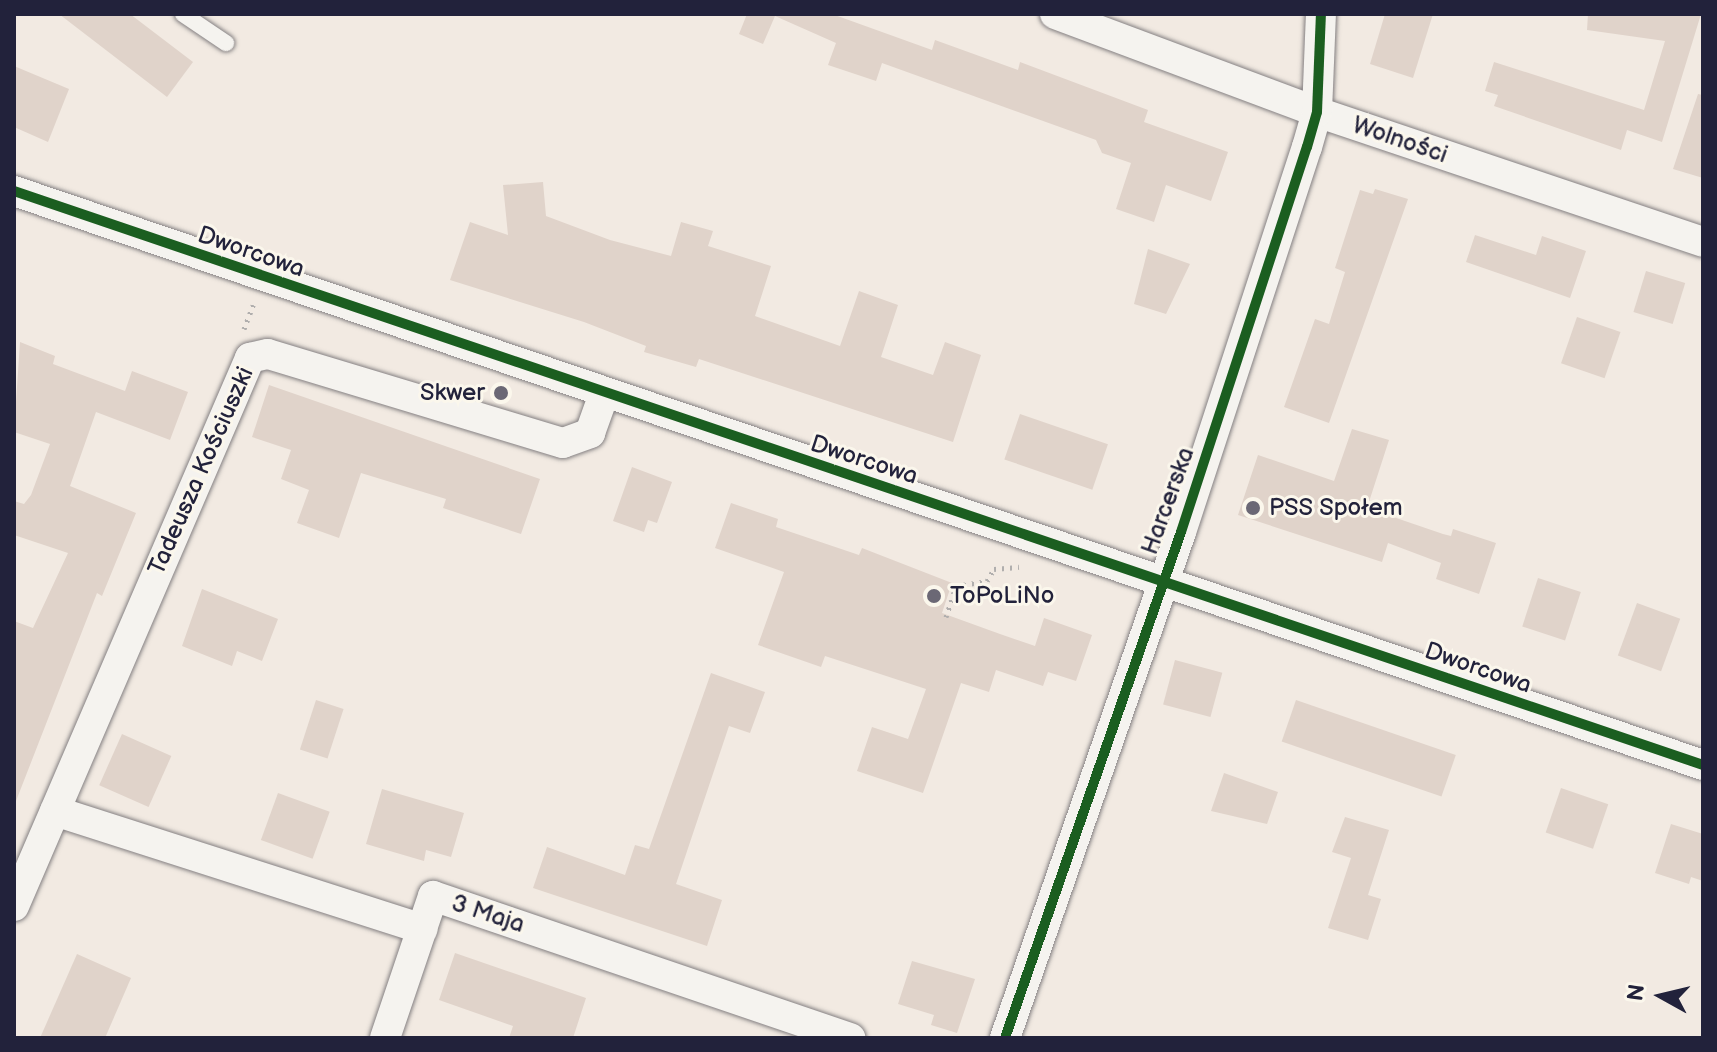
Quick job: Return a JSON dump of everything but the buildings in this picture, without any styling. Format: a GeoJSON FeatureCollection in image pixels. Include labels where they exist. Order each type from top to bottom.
{"type":"FeatureCollection","features":[{"type":"Feature","properties":{"kind":"street","name":"Wolności"},"geometry":{"type":"LineString","coordinates":[[1055,14],[1317,112],[1703,242]]}},
{"type":"Feature","properties":{"kind":"street","name":"Harcerska"},"geometry":{"type":"LineString","coordinates":[[1005,1038],[1159,581],[1186,517],[1317,112],[1321,14]]}},
{"type":"Feature","properties":{"kind":"street","name":"Dworcowa"},"geometry":{"type":"LineString","coordinates":[[14,191],[1703,765]]}},
{"type":"Feature","properties":{"kind":"street","name":"Tadeusza Kościuszki"},"geometry":{"type":"LineString","coordinates":[[14,906],[250,358],[268,354],[563,443],[590,433],[604,394]]}},
{"type":"Feature","properties":{"kind":"street","name":"3 Maja"},"geometry":{"type":"LineString","coordinates":[[55,811],[422,929],[433,896],[850,1038]]}},
{"type":"Feature","properties":{"kind":"street"},"geometry":{"type":"LineString","coordinates":[[385,1038],[422,929]]}},
{"type":"Feature","properties":{"kind":"lane"},"geometry":{"type":"LineString","coordinates":[[183,14],[226,43]]}},
{"type":"Feature","properties":{"kind":"path"},"geometry":{"type":"LineString","coordinates":[[244,330],[254,302]]}},
{"type":"Feature","properties":{"kind":"path"},"geometry":{"type":"LineString","coordinates":[[946,617],[956,586],[992,576]]}},
{"type":"Feature","properties":{"kind":"cycle path"},"geometry":{"type":"LineString","coordinates":[[1005,1038],[1181,532],[1307,147],[1317,112],[1321,14]]}},
{"type":"Feature","properties":{"kind":"cycle path"},"geometry":{"type":"LineString","coordinates":[[14,191],[1703,765]]}},
{"type":"Feature","properties":{"kind":"place","name":"Skwer"},"geometry":{"type":"Point","coordinates":[501,393]}},
{"type":"Feature","properties":{"kind":"place","name":"PSS Społem"},"geometry":{"type":"Point","coordinates":[1253,508]}},
{"type":"Feature","properties":{"kind":"place","name":"ToPoLiNo"},"geometry":{"type":"Point","coordinates":[934,596]}}]}
